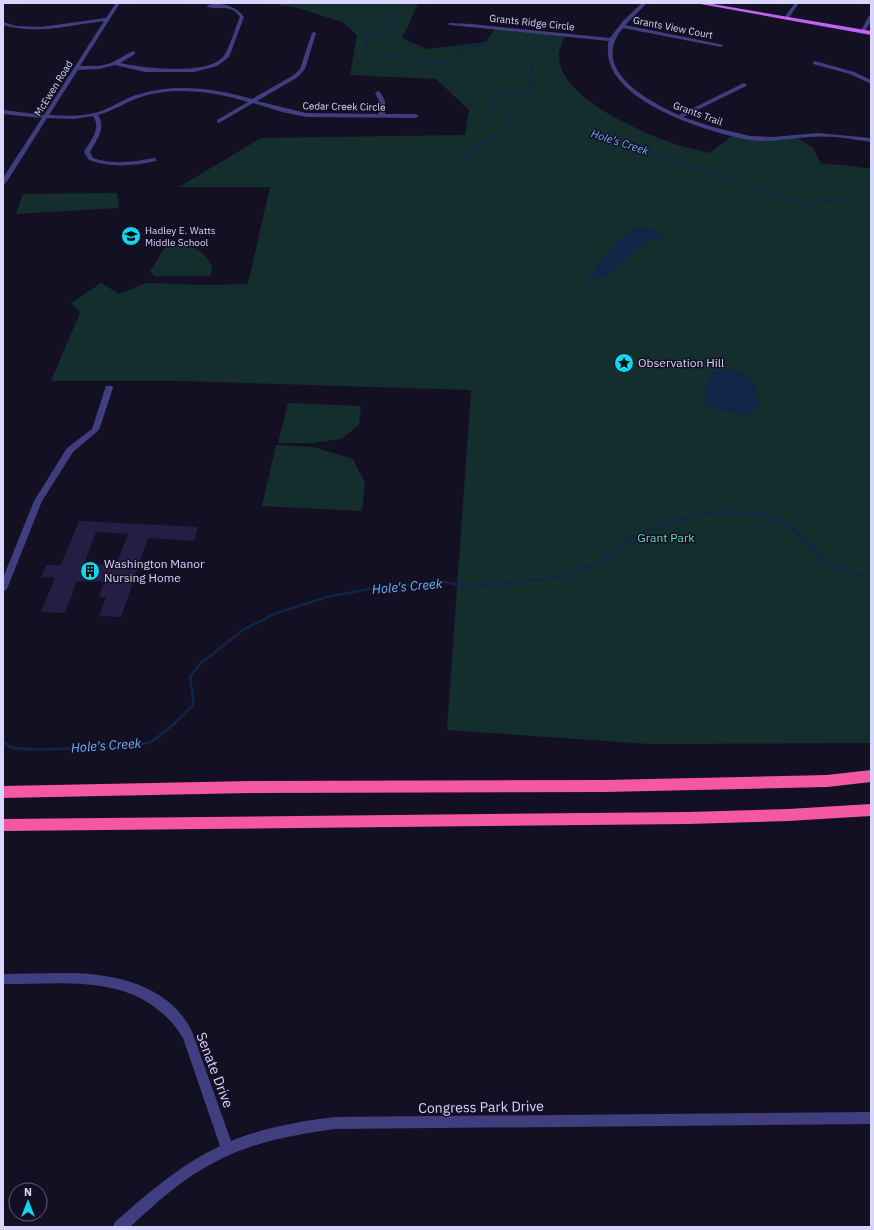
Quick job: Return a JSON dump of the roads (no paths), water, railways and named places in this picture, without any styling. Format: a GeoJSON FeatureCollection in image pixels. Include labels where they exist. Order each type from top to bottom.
{"type":"FeatureCollection","features":[{"type":"Feature","properties":{"kind":"highway"},"geometry":{"type":"LineString","coordinates":[[3,792],[251,787],[629,786],[827,781],[871,776]]}},
{"type":"Feature","properties":{"kind":"highway"},"geometry":{"type":"LineString","coordinates":[[3,825],[688,818],[788,816],[871,810]]}},
{"type":"Feature","properties":{"kind":"main road"},"geometry":{"type":"LineString","coordinates":[[698,3],[717,4],[871,33]]}},
{"type":"Feature","properties":{"kind":"street","name":"McEwen Road"},"geometry":{"type":"LineString","coordinates":[[3,183],[118,3]]}},
{"type":"Feature","properties":{"kind":"street"},"geometry":{"type":"LineString","coordinates":[[612,40],[622,26],[645,3]]}},
{"type":"Feature","properties":{"kind":"street"},"geometry":{"type":"LineString","coordinates":[[786,18],[797,3]]}},
{"type":"Feature","properties":{"kind":"street"},"geometry":{"type":"LineString","coordinates":[[116,64],[140,69],[188,70],[206,68],[220,62],[226,57],[242,17],[237,11],[228,7],[208,6]]}},
{"type":"Feature","properties":{"kind":"street"},"geometry":{"type":"LineString","coordinates":[[862,32],[871,17]]}},
{"type":"Feature","properties":{"kind":"street"},"geometry":{"type":"LineString","coordinates":[[3,23],[17,27],[45,28],[107,19]]}},
{"type":"Feature","properties":{"kind":"street","name":"Grants Ridge Circle"},"geometry":{"type":"LineString","coordinates":[[450,24],[477,25],[612,40]]}},
{"type":"Feature","properties":{"kind":"street","name":"Grants View Court"},"geometry":{"type":"LineString","coordinates":[[622,26],[721,45]]}},
{"type":"Feature","properties":{"kind":"street"},"geometry":{"type":"LineString","coordinates":[[218,122],[300,72],[314,33]]}},
{"type":"Feature","properties":{"kind":"street","name":"Grants Trail"},"geometry":{"type":"LineString","coordinates":[[612,40],[609,49],[610,59],[612,66],[621,80],[642,98],[678,117],[711,128],[750,138],[776,139],[825,135],[871,140]]}},
{"type":"Feature","properties":{"kind":"street"},"geometry":{"type":"LineString","coordinates":[[76,68],[97,68],[116,64],[133,53]]}},
{"type":"Feature","properties":{"kind":"street"},"geometry":{"type":"LineString","coordinates":[[815,63],[852,73],[871,82]]}},
{"type":"Feature","properties":{"kind":"street"},"geometry":{"type":"LineString","coordinates":[[678,117],[744,85]]}},
{"type":"Feature","properties":{"kind":"street","name":"Cedar Creek Circle"},"geometry":{"type":"LineString","coordinates":[[3,112],[72,117],[95,115],[110,110],[135,97],[163,91],[216,92],[272,108],[306,115],[416,116]]}},
{"type":"Feature","properties":{"kind":"street"},"geometry":{"type":"LineString","coordinates":[[378,93],[382,101],[382,116]]}},
{"type":"Feature","properties":{"kind":"street"},"geometry":{"type":"LineString","coordinates":[[95,115],[99,119],[100,126],[87,152],[91,159],[103,162],[128,163],[154,160]]}},
{"type":"Feature","properties":{"kind":"street"},"geometry":{"type":"LineString","coordinates":[[3,589],[38,501],[70,450],[95,430],[109,388]]}},
{"type":"Feature","properties":{"kind":"street","name":"Senate Drive"},"geometry":{"type":"LineString","coordinates":[[3,979],[83,978],[104,980],[133,987],[160,1002],[171,1013],[187,1035],[220,1125],[227,1149]]}},
{"type":"Feature","properties":{"kind":"street","name":"Congress Park Drive"},"geometry":{"type":"LineString","coordinates":[[120,1227],[180,1177],[208,1158],[256,1138],[280,1131],[308,1126],[335,1123],[871,1118]]}},
{"type":"Feature","properties":{"kind":"water"},"geometry":{"type":"Polygon","coordinates":[[[645,227],[655,230],[664,239],[647,241],[609,275],[585,281],[625,234],[634,228],[645,227]]]}},
{"type":"Feature","properties":{"kind":"water"},"geometry":{"type":"Polygon","coordinates":[[[735,370],[753,379],[760,403],[752,414],[731,413],[705,405],[705,387],[713,372],[735,370]]]}},
{"type":"Feature","properties":{"kind":"waterway","name":"Hole's Creek"},"geometry":{"type":"LineString","coordinates":[[393,3],[391,9],[397,24],[389,31],[372,34],[365,38],[368,51],[374,57],[403,57],[438,63],[452,63],[459,62],[459,49],[462,45],[498,45],[528,58],[532,64],[530,78],[532,93],[504,95],[492,98],[490,102],[508,114]]}},
{"type":"Feature","properties":{"kind":"waterway"},"geometry":{"type":"LineString","coordinates":[[456,160],[473,153],[479,144],[488,141],[506,127],[508,114]]}},
{"type":"Feature","properties":{"kind":"waterway","name":"Hole's Creek"},"geometry":{"type":"LineString","coordinates":[[508,114],[530,126],[555,136],[573,138],[582,131],[593,132],[771,195],[791,200]]}},
{"type":"Feature","properties":{"kind":"waterway"},"geometry":{"type":"LineString","coordinates":[[419,178],[423,182]]}},
{"type":"Feature","properties":{"kind":"waterway","name":"Hole's Creek"},"geometry":{"type":"LineString","coordinates":[[835,200],[853,197],[866,200]]}},
{"type":"Feature","properties":{"kind":"waterway","name":"Hole's Creek"},"geometry":{"type":"LineString","coordinates":[[791,200],[807,204],[835,200]]}},
{"type":"Feature","properties":{"kind":"waterway","name":"Hole's Creek"},"geometry":{"type":"LineString","coordinates":[[830,201],[835,200]]}},
{"type":"Feature","properties":{"kind":"waterway","name":"Hole's Creek"},"geometry":{"type":"LineString","coordinates":[[866,200],[871,201]]}},
{"type":"Feature","properties":{"kind":"waterway","name":"Hole's Creek"},"geometry":{"type":"LineString","coordinates":[[3,741],[10,747],[35,749],[125,746],[150,742],[167,730],[194,704],[190,677],[201,663],[243,630],[274,614],[327,597],[374,588],[446,582],[469,587],[563,577],[600,562],[630,538],[680,519],[719,512],[759,513],[793,529],[831,566],[847,572],[871,576]]}},
{"type":"Feature","properties":{"kind":"place","name":"Hadley E. Watts Middle School"},"geometry":{"type":"Point","coordinates":[131,236]}},
{"type":"Feature","properties":{"kind":"place","name":"Observation Hill"},"geometry":{"type":"Point","coordinates":[624,363]}},
{"type":"Feature","properties":{"kind":"place","name":"Washington Manor Nursing Home"},"geometry":{"type":"Point","coordinates":[90,571]}},
{"type":"Feature","properties":{"kind":"park label","name":"Grant Park"},"geometry":{"type":"Point","coordinates":[666,538]}}]}
